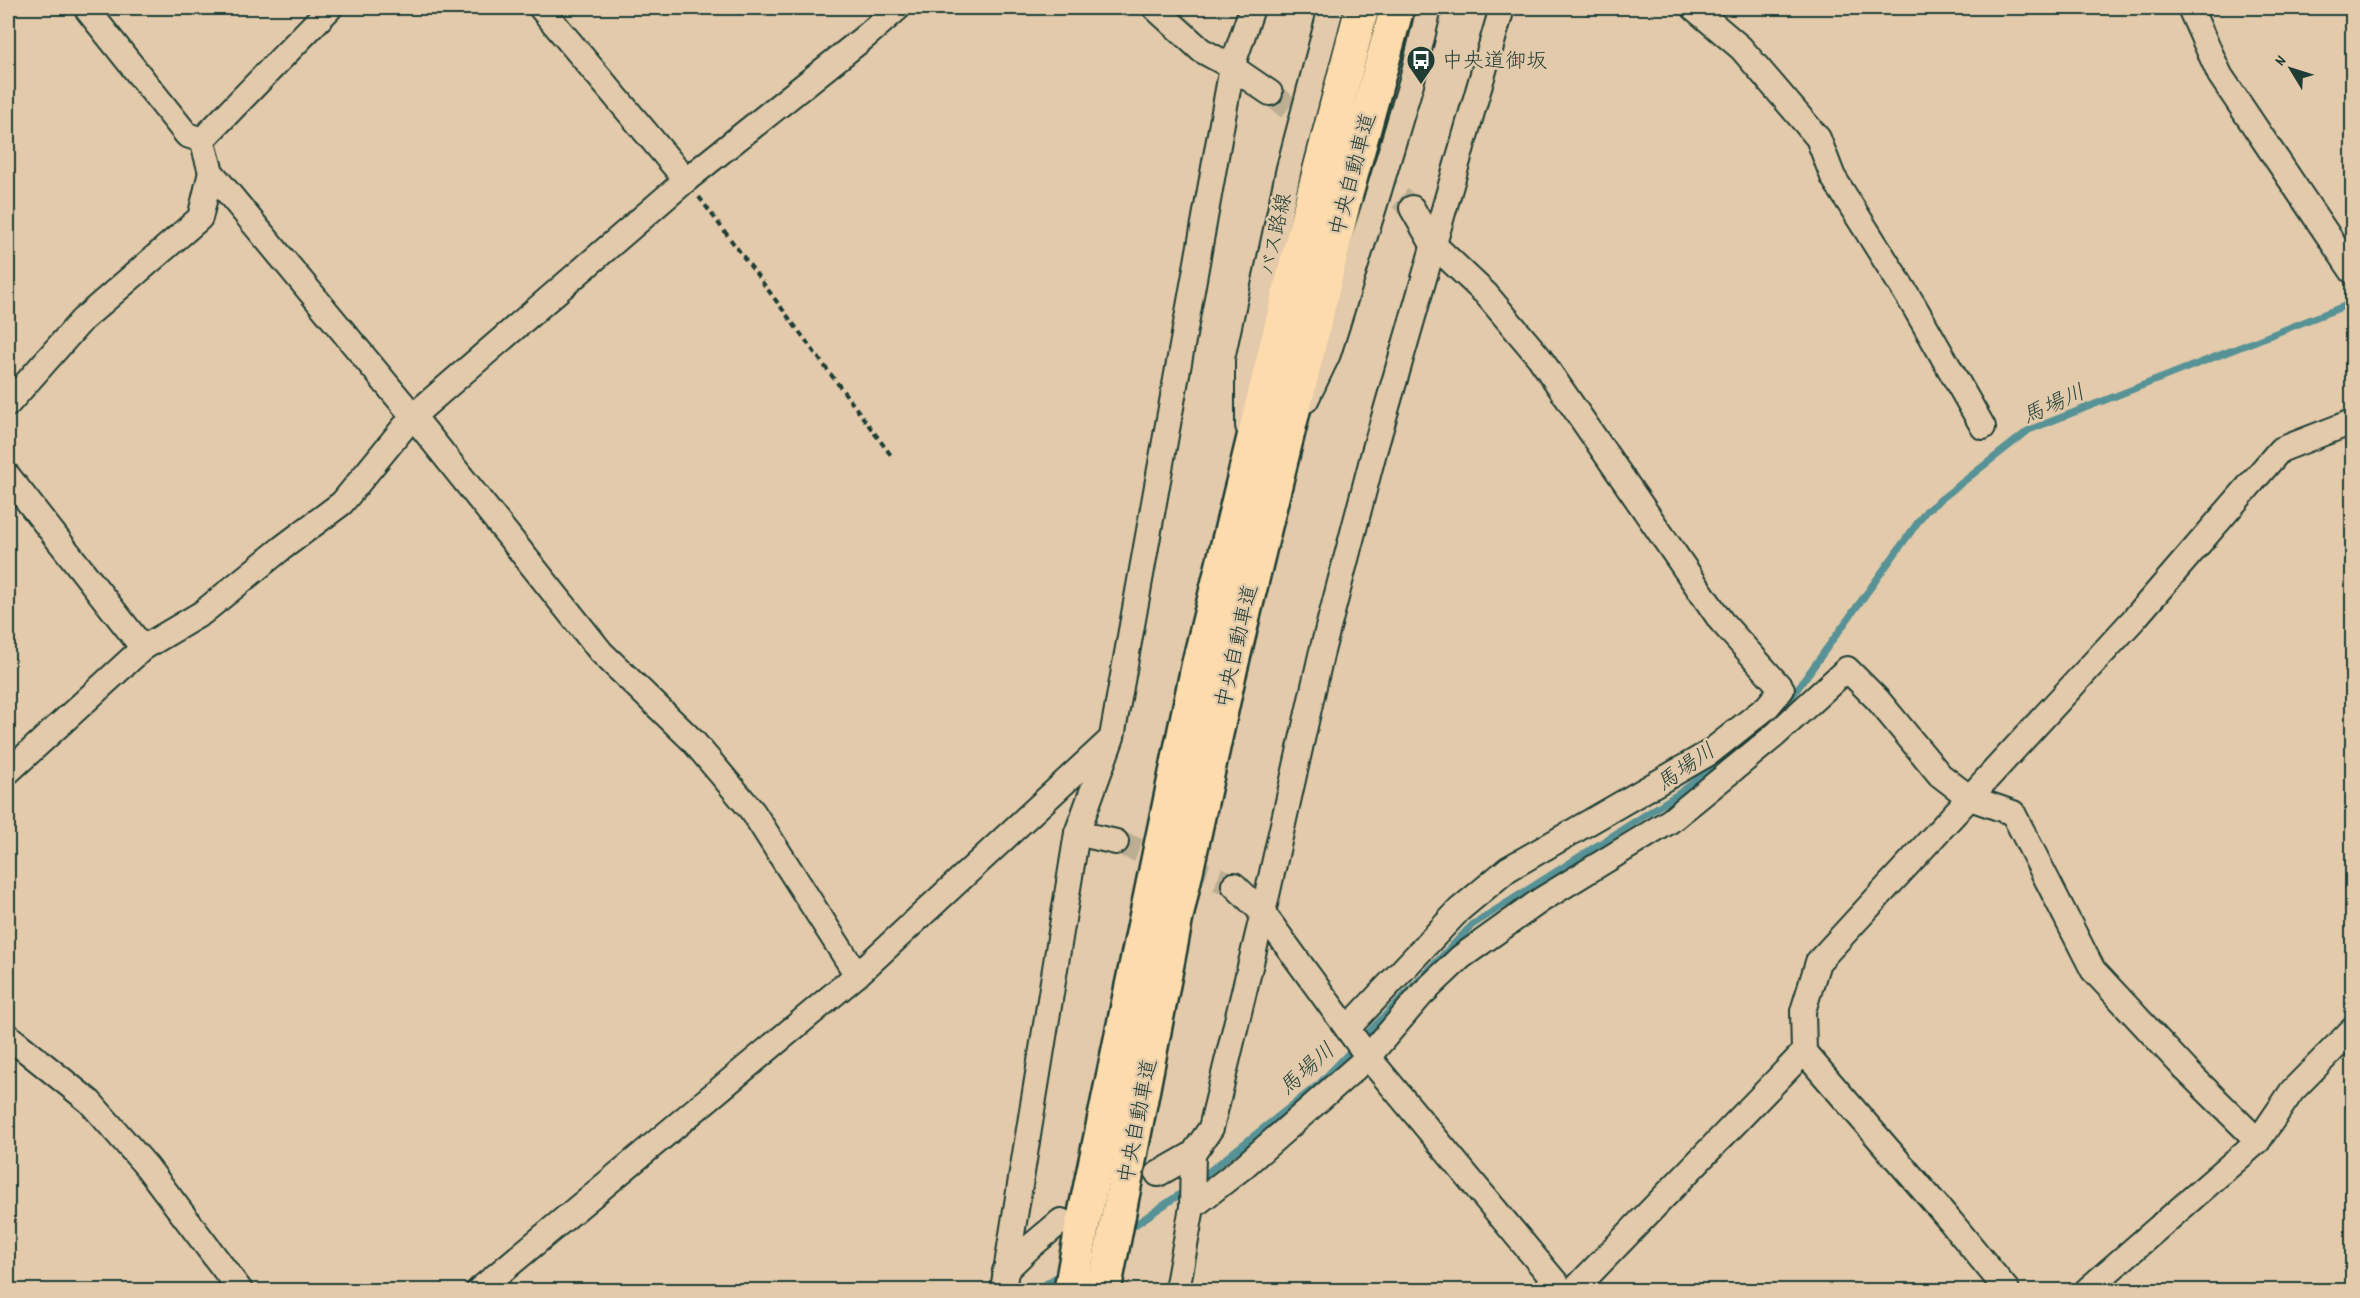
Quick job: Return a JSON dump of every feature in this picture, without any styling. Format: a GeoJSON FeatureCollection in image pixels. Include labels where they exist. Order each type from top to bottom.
{"type":"FeatureCollection","features":[{"type":"Feature","properties":{"kind":"highway","name":"中央自動車道"},"geometry":{"type":"LineString","coordinates":[[1071,1290],[1071,1225],[1198,667],[1362,8]]}},
{"type":"Feature","properties":{"kind":"highway","name":"中央自動車道"},"geometry":{"type":"LineString","coordinates":[[1105,1281],[1184,882],[1229,674],[1343,205],[1396,8]]}},
{"type":"Feature","properties":{"kind":"street"},"geometry":{"type":"LineString","coordinates":[[86,8],[188,135],[201,140]]}},
{"type":"Feature","properties":{"kind":"street"},"geometry":{"type":"LineString","coordinates":[[201,140],[330,8]]}},
{"type":"Feature","properties":{"kind":"street"},"geometry":{"type":"LineString","coordinates":[[541,8],[686,180]]}},
{"type":"Feature","properties":{"kind":"street"},"geometry":{"type":"LineString","coordinates":[[8,772],[143,648],[202,613],[342,503],[413,416],[686,180],[898,8]]}},
{"type":"Feature","properties":{"kind":"street"},"geometry":{"type":"LineString","coordinates":[[1155,8],[1201,50],[1232,67],[1270,93]]}},
{"type":"Feature","properties":{"kind":"street"},"geometry":{"type":"LineString","coordinates":[[1004,1281],[1077,833],[1112,737],[1232,67],[1252,8]]}},
{"type":"Feature","properties":{"kind":"street","name":"バス路線"},"geometry":{"type":"LineString","coordinates":[[1248,465],[1248,362],[1289,168],[1331,8]]}},
{"type":"Feature","properties":{"kind":"street"},"geometry":{"type":"LineString","coordinates":[[1286,441],[1328,354],[1412,80],[1429,8]]}},
{"type":"Feature","properties":{"kind":"street"},"geometry":{"type":"LineString","coordinates":[[1177,1290],[1192,1203],[1194,1162],[1211,1128],[1263,913],[1321,655],[1432,243],[1502,8]]}},
{"type":"Feature","properties":{"kind":"street"},"geometry":{"type":"LineString","coordinates":[[1694,8],[1741,48],[1818,138],[1833,177],[1914,306],[1983,427]]}},
{"type":"Feature","properties":{"kind":"street"},"geometry":{"type":"LineString","coordinates":[[2190,8],[2220,75],[2352,271]]}},
{"type":"Feature","properties":{"kind":"street"},"geometry":{"type":"LineString","coordinates":[[201,140],[211,172],[413,416],[601,652],[693,741],[753,812],[857,975]]}},
{"type":"Feature","properties":{"kind":"street"},"geometry":{"type":"LineString","coordinates":[[8,404],[82,320],[201,218],[211,172]]}},
{"type":"Feature","properties":{"kind":"street"},"geometry":{"type":"LineString","coordinates":[[1192,1203],[1243,1167],[1366,1054],[1422,994],[1461,957],[1541,900],[1670,821],[1782,689],[1721,621],[1539,357],[1486,294],[1432,243],[1412,208]]}},
{"type":"Feature","properties":{"kind":"street"},"geometry":{"type":"LineString","coordinates":[[2007,1290],[1944,1213],[1804,1052],[1803,1011],[1818,962],[2134,619],[2280,450],[2352,422]]}},
{"type":"Feature","properties":{"kind":"street"},"geometry":{"type":"LineString","coordinates":[[8,476],[143,648]]}},
{"type":"Feature","properties":{"kind":"street"},"geometry":{"type":"LineString","coordinates":[[1349,1030],[1458,910],[1508,869],[1717,765],[1828,689],[1847,669],[1878,700],[1940,775],[1970,798],[2013,813],[2093,970],[2186,1070],[2258,1141]]}},
{"type":"Feature","properties":{"kind":"street"},"geometry":{"type":"LineString","coordinates":[[479,1290],[857,975],[1112,737]]}},
{"type":"Feature","properties":{"kind":"street"},"geometry":{"type":"LineString","coordinates":[[1077,833],[1116,842]]}},
{"type":"Feature","properties":{"kind":"street"},"geometry":{"type":"LineString","coordinates":[[1234,885],[1263,913],[1366,1054],[1562,1290]]}},
{"type":"Feature","properties":{"kind":"street"},"geometry":{"type":"LineString","coordinates":[[2087,1290],[2258,1141],[2292,1091],[2352,1030]]}},
{"type":"Feature","properties":{"kind":"street"},"geometry":{"type":"LineString","coordinates":[[8,1036],[90,1102],[147,1167],[240,1290]]}},
{"type":"Feature","properties":{"kind":"street"},"geometry":{"type":"LineString","coordinates":[[1574,1290],[1804,1052]]}},
{"type":"Feature","properties":{"kind":"street"},"geometry":{"type":"LineString","coordinates":[[1158,1174],[1194,1162]]}},
{"type":"Feature","properties":{"kind":"street"},"geometry":{"type":"LineString","coordinates":[[1004,1281],[1030,1247],[1071,1225]]}},
{"type":"Feature","properties":{"kind":"path"},"geometry":{"type":"LineString","coordinates":[[686,180],[893,458]]}},
{"type":"Feature","properties":{"kind":"waterway","name":"馬場川"},"geometry":{"type":"LineString","coordinates":[[1772,724],[1926,511],[2029,430],[2352,303]]}},
{"type":"Feature","properties":{"kind":"waterway","name":"馬場川"},"geometry":{"type":"LineString","coordinates":[[1197,1181],[1320,1083],[1472,925],[1678,794],[1751,740]]}},
{"type":"Feature","properties":{"kind":"waterway","name":"馬場川"},"geometry":{"type":"LineString","coordinates":[[1126,1231],[1186,1190]]}},
{"type":"Feature","properties":{"kind":"waterway","name":"馬場川"},"geometry":{"type":"LineString","coordinates":[[1037,1290],[1064,1272]]}},
{"type":"Feature","properties":{"kind":"tunnel"},"geometry":{"type":"LineString","coordinates":[[1270,93],[1317,131]]}},
{"type":"Feature","properties":{"kind":"tunnel"},"geometry":{"type":"LineString","coordinates":[[1344,153],[1412,208]]}},
{"type":"Feature","properties":{"kind":"tunnel"},"geometry":{"type":"LineString","coordinates":[[1116,842],[1234,885]]}},
{"type":"Feature","properties":{"kind":"place","name":"中央道御坂"},"geometry":{"type":"Point","coordinates":[1421,86]}}]}
